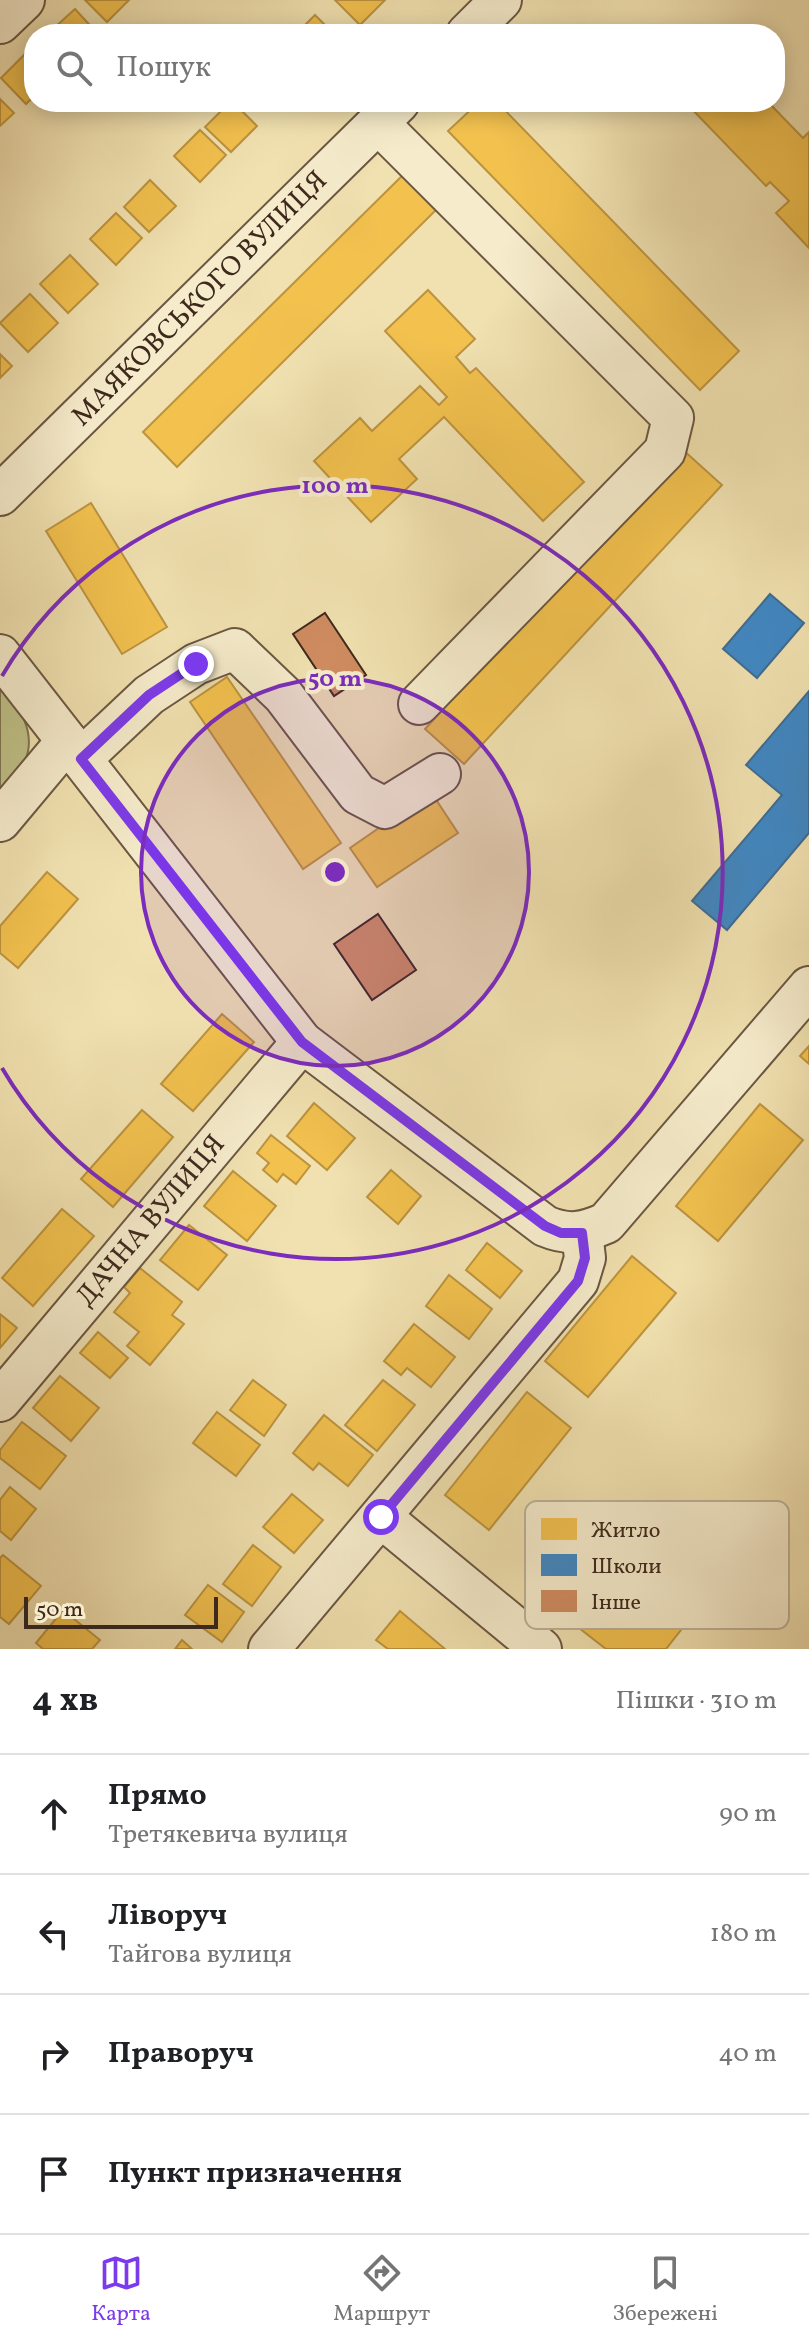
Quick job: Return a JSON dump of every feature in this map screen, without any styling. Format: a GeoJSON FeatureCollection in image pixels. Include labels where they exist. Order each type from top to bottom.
{"type":"FeatureCollection","features":[{"type":"Feature","properties":{"kind":"street"},"geometry":{"type":"LineString","coordinates":[[0,23],[24,0]]}},
{"type":"Feature","properties":{"kind":"street"},"geometry":{"type":"LineString","coordinates":[[477,24],[501,0]]}},
{"type":"Feature","properties":{"kind":"street"},"geometry":{"type":"LineString","coordinates":[[389,112],[673,418],[665,451],[419,704]]}},
{"type":"Feature","properties":{"kind":"street","name":"МАЯКОВСЬКОГО ВУЛИЦЯ"},"geometry":{"type":"LineString","coordinates":[[0,495],[389,112]]}},
{"type":"Feature","properties":{"kind":"street"},"geometry":{"type":"LineString","coordinates":[[0,821],[74,750],[149,695],[196,664],[235,649],[283,695],[358,794],[385,808],[440,774]]}},
{"type":"Feature","properties":{"kind":"street"},"geometry":{"type":"LineString","coordinates":[[0,655],[302,1042],[545,1226],[561,1233],[582,1233],[606,1223],[809,987]]}},
{"type":"Feature","properties":{"kind":"street","name":"ДАЧНА ВУЛИЦЯ"},"geometry":{"type":"LineString","coordinates":[[0,1401],[302,1042]]}},
{"type":"Feature","properties":{"kind":"street"},"geometry":{"type":"LineString","coordinates":[[269,1649],[578,1281],[585,1258],[582,1233]]}},
{"type":"Feature","properties":{"kind":"street"},"geometry":{"type":"LineString","coordinates":[[381,1517],[541,1649]]}},
{"type":"Feature","properties":{"kind":"green space"},"geometry":{"type":"Polygon","coordinates":[[[0,686],[19,710],[29,740],[23,766],[0,799],[0,686]]]}},
{"type":"Feature","properties":{"kind":"building: Житло"},"geometry":{"type":"Polygon","coordinates":[[[85,0],[129,0],[107,22],[85,0]]]}},
{"type":"Feature","properties":{"kind":"building: Житло"},"geometry":{"type":"Polygon","coordinates":[[[335,0],[385,0],[361,24],[335,0]]]}},
{"type":"Feature","properties":{"kind":"building: Житло"},"geometry":{"type":"Polygon","coordinates":[[[75,9],[89,24],[58,24],[75,9]]]}},
{"type":"Feature","properties":{"kind":"building: Житло"},"geometry":{"type":"Polygon","coordinates":[[[315,15],[324,24],[306,24],[315,15]]]}},
{"type":"Feature","properties":{"kind":"building: Житло"},"geometry":{"type":"Polygon","coordinates":[[[24,55],[24,102],[1,78],[24,55]]]}},
{"type":"Feature","properties":{"kind":"building: Житло"},"geometry":{"type":"Polygon","coordinates":[[[0,99],[14,113],[0,126],[0,99]]]}},
{"type":"Feature","properties":{"kind":"building: Житло"},"geometry":{"type":"Polygon","coordinates":[[[220,112],[243,112],[257,126],[231,152],[205,127],[220,112]]]}},
{"type":"Feature","properties":{"kind":"building: Житло"},"geometry":{"type":"Polygon","coordinates":[[[468,112],[507,112],[739,351],[700,390],[448,131],[468,112]]]}},
{"type":"Feature","properties":{"kind":"building: Житло"},"geometry":{"type":"Polygon","coordinates":[[[695,112],[778,112],[803,138],[809,132],[809,248],[776,213],[789,201],[770,182],[766,186],[695,112]]]}},
{"type":"Feature","properties":{"kind":"building: Житло"},"geometry":{"type":"Polygon","coordinates":[[[200,130],[226,155],[200,182],[174,156],[200,130]]]}},
{"type":"Feature","properties":{"kind":"building: Житло"},"geometry":{"type":"Polygon","coordinates":[[[411,167],[445,201],[177,467],[143,432],[411,167]]]}},
{"type":"Feature","properties":{"kind":"building: Житло"},"geometry":{"type":"Polygon","coordinates":[[[150,180],[176,206],[149,232],[124,207],[150,180]]]}},
{"type":"Feature","properties":{"kind":"building: Житло"},"geometry":{"type":"Polygon","coordinates":[[[116,213],[142,238],[116,265],[90,239],[116,213]]]}},
{"type":"Feature","properties":{"kind":"building: Житло"},"geometry":{"type":"Polygon","coordinates":[[[70,255],[98,284],[68,313],[40,284],[70,255]]]}},
{"type":"Feature","properties":{"kind":"building: Житло"},"geometry":{"type":"Polygon","coordinates":[[[428,290],[475,339],[456,357],[470,373],[476,368],[584,482],[543,521],[444,417],[399,459],[417,479],[371,522],[314,461],[360,418],[372,431],[420,386],[439,405],[447,397],[385,331],[428,290]]]}},
{"type":"Feature","properties":{"kind":"building: Житло"},"geometry":{"type":"Polygon","coordinates":[[[30,294],[58,323],[28,352],[0,323],[30,294]]]}},
{"type":"Feature","properties":{"kind":"building: Житло"},"geometry":{"type":"Polygon","coordinates":[[[0,354],[12,366],[0,378],[0,354]]]}},
{"type":"Feature","properties":{"kind":"building: Житло"},"geometry":{"type":"Polygon","coordinates":[[[682,449],[722,485],[464,764],[425,729],[682,449]]]}},
{"type":"Feature","properties":{"kind":"building: Житло"},"geometry":{"type":"Polygon","coordinates":[[[91,503],[167,627],[122,654],[46,531],[91,503]]]}},
{"type":"Feature","properties":{"kind":"building: Житло"},"geometry":{"type":"Polygon","coordinates":[[[227,677],[341,843],[303,869],[190,702],[227,677]]]}},
{"type":"Feature","properties":{"kind":"building: Житло"},"geometry":{"type":"Polygon","coordinates":[[[431,792],[458,833],[377,887],[350,848],[431,792]]]}},
{"type":"Feature","properties":{"kind":"building: Житло"},"geometry":{"type":"Polygon","coordinates":[[[47,872],[78,899],[18,968],[0,953],[0,926],[47,872]]]}},
{"type":"Feature","properties":{"kind":"building: Житло"},"geometry":{"type":"Polygon","coordinates":[[[222,1014],[254,1042],[193,1111],[161,1084],[222,1014]]]}},
{"type":"Feature","properties":{"kind":"building: Житло"},"geometry":{"type":"Polygon","coordinates":[[[809,1046],[809,1064],[800,1056],[809,1046]]]}},
{"type":"Feature","properties":{"kind":"building: Житло"},"geometry":{"type":"Polygon","coordinates":[[[314,1103],[355,1138],[327,1170],[287,1136],[314,1103]]]}},
{"type":"Feature","properties":{"kind":"building: Житло"},"geometry":{"type":"Polygon","coordinates":[[[760,1104],[803,1140],[718,1241],[676,1206],[760,1104]]]}},
{"type":"Feature","properties":{"kind":"building: Житло"},"geometry":{"type":"Polygon","coordinates":[[[142,1110],[173,1137],[113,1207],[81,1179],[142,1110]]]}},
{"type":"Feature","properties":{"kind":"building: Житло"},"geometry":{"type":"Polygon","coordinates":[[[271,1135],[310,1166],[296,1184],[283,1174],[277,1182],[263,1170],[269,1163],[257,1153],[271,1135]]]}},
{"type":"Feature","properties":{"kind":"building: Житло"},"geometry":{"type":"Polygon","coordinates":[[[391,1170],[421,1196],[398,1224],[367,1197],[391,1170]]]}},
{"type":"Feature","properties":{"kind":"building: Житло"},"geometry":{"type":"Polygon","coordinates":[[[233,1171],[276,1206],[247,1241],[204,1206],[233,1171]]]}},
{"type":"Feature","properties":{"kind":"building: Житло"},"geometry":{"type":"Polygon","coordinates":[[[62,1209],[94,1236],[33,1306],[2,1278],[62,1209]]]}},
{"type":"Feature","properties":{"kind":"building: Житло"},"geometry":{"type":"Polygon","coordinates":[[[189,1225],[227,1255],[198,1290],[160,1260],[189,1225]]]}},
{"type":"Feature","properties":{"kind":"building: Житло"},"geometry":{"type":"Polygon","coordinates":[[[487,1243],[522,1271],[500,1298],[466,1270],[487,1243]]]}},
{"type":"Feature","properties":{"kind":"building: Житло"},"geometry":{"type":"Polygon","coordinates":[[[632,1256],[676,1293],[588,1397],[545,1361],[632,1256]]]}},
{"type":"Feature","properties":{"kind":"building: Житло"},"geometry":{"type":"Polygon","coordinates":[[[140,1268],[182,1302],[172,1315],[184,1324],[150,1365],[127,1346],[139,1332],[114,1312],[130,1293],[124,1287],[140,1268]]]}},
{"type":"Feature","properties":{"kind":"building: Житло"},"geometry":{"type":"Polygon","coordinates":[[[449,1275],[492,1309],[469,1339],[426,1306],[449,1275]]]}},
{"type":"Feature","properties":{"kind":"building: Житло"},"geometry":{"type":"Polygon","coordinates":[[[0,1314],[17,1328],[0,1348],[0,1314]]]}},
{"type":"Feature","properties":{"kind":"building: Житло"},"geometry":{"type":"Polygon","coordinates":[[[414,1324],[455,1357],[431,1387],[407,1368],[401,1375],[384,1361],[414,1324]]]}},
{"type":"Feature","properties":{"kind":"building: Житло"},"geometry":{"type":"Polygon","coordinates":[[[98,1332],[128,1358],[110,1378],[80,1353],[98,1332]]]}},
{"type":"Feature","properties":{"kind":"building: Житло"},"geometry":{"type":"Polygon","coordinates":[[[60,1376],[99,1408],[71,1441],[33,1408],[60,1376]]]}},
{"type":"Feature","properties":{"kind":"building: Житло"},"geometry":{"type":"Polygon","coordinates":[[[253,1380],[286,1405],[264,1436],[230,1410],[253,1380]]]}},
{"type":"Feature","properties":{"kind":"building: Житло"},"geometry":{"type":"Polygon","coordinates":[[[383,1380],[415,1405],[377,1451],[345,1425],[383,1380]]]}},
{"type":"Feature","properties":{"kind":"building: Житло"},"geometry":{"type":"Polygon","coordinates":[[[527,1392],[571,1428],[489,1530],[445,1495],[527,1392]]]}},
{"type":"Feature","properties":{"kind":"building: Житло"},"geometry":{"type":"Polygon","coordinates":[[[217,1412],[260,1445],[236,1476],[193,1443],[217,1412]]]}},
{"type":"Feature","properties":{"kind":"building: Житло"},"geometry":{"type":"Polygon","coordinates":[[[324,1415],[373,1455],[348,1486],[319,1463],[313,1470],[293,1453],[324,1415]]]}},
{"type":"Feature","properties":{"kind":"building: Житло"},"geometry":{"type":"Polygon","coordinates":[[[22,1422],[66,1456],[40,1489],[0,1458],[0,1450],[22,1422]]]}},
{"type":"Feature","properties":{"kind":"building: Житло"},"geometry":{"type":"Polygon","coordinates":[[[10,1487],[36,1509],[11,1540],[0,1531],[0,1500],[10,1487]]]}},
{"type":"Feature","properties":{"kind":"building: Житло"},"geometry":{"type":"Polygon","coordinates":[[[292,1494],[323,1520],[294,1553],[263,1527],[292,1494]]]}},
{"type":"Feature","properties":{"kind":"building: Житло"},"geometry":{"type":"Polygon","coordinates":[[[253,1545],[281,1567],[252,1606],[223,1584],[253,1545]]]}},
{"type":"Feature","properties":{"kind":"building: Житло"},"geometry":{"type":"Polygon","coordinates":[[[3,1555],[41,1586],[9,1624],[0,1617],[0,1558],[3,1555]]]}},
{"type":"Feature","properties":{"kind":"building: Житло"},"geometry":{"type":"Polygon","coordinates":[[[208,1585],[244,1612],[222,1642],[185,1615],[208,1585]]]}},
{"type":"Feature","properties":{"kind":"building: Житло"},"geometry":{"type":"Polygon","coordinates":[[[63,1610],[100,1640],[92,1649],[43,1649],[36,1643],[63,1610]]]}},
{"type":"Feature","properties":{"kind":"building: Житло"},"geometry":{"type":"Polygon","coordinates":[[[400,1611],[445,1649],[388,1649],[376,1640],[400,1611]]]}},
{"type":"Feature","properties":{"kind":"building: Житло"},"geometry":{"type":"Polygon","coordinates":[[[580,1629],[681,1630],[666,1649],[606,1649],[580,1629]]]}},
{"type":"Feature","properties":{"kind":"building: Житло"},"geometry":{"type":"Polygon","coordinates":[[[182,1640],[192,1649],[175,1649],[182,1640]]]}},
{"type":"Feature","properties":{"kind":"building: Школи"},"geometry":{"type":"Polygon","coordinates":[[[770,594],[804,623],[757,678],[723,649],[770,594]]]}},
{"type":"Feature","properties":{"kind":"building: Школи"},"geometry":{"type":"Polygon","coordinates":[[[809,691],[809,833],[727,930],[692,901],[782,795],[746,765],[809,691]]]}},
{"type":"Feature","properties":{"kind":"building: Інше"},"geometry":{"type":"Polygon","coordinates":[[[325,613],[366,675],[334,696],[293,634],[325,613]]]}},
{"type":"Feature","properties":{"kind":"building: Інше"},"geometry":{"type":"Polygon","coordinates":[[[378,914],[416,970],[372,1000],[334,944],[378,914]]]}},
{"type":"Feature","properties":{"kind":"route"},"geometry":{"type":"LineString","coordinates":[[196,664],[149,695],[81,759],[302,1042],[545,1226],[561,1233],[582,1233],[585,1258],[578,1281],[381,1517]]}}]}
